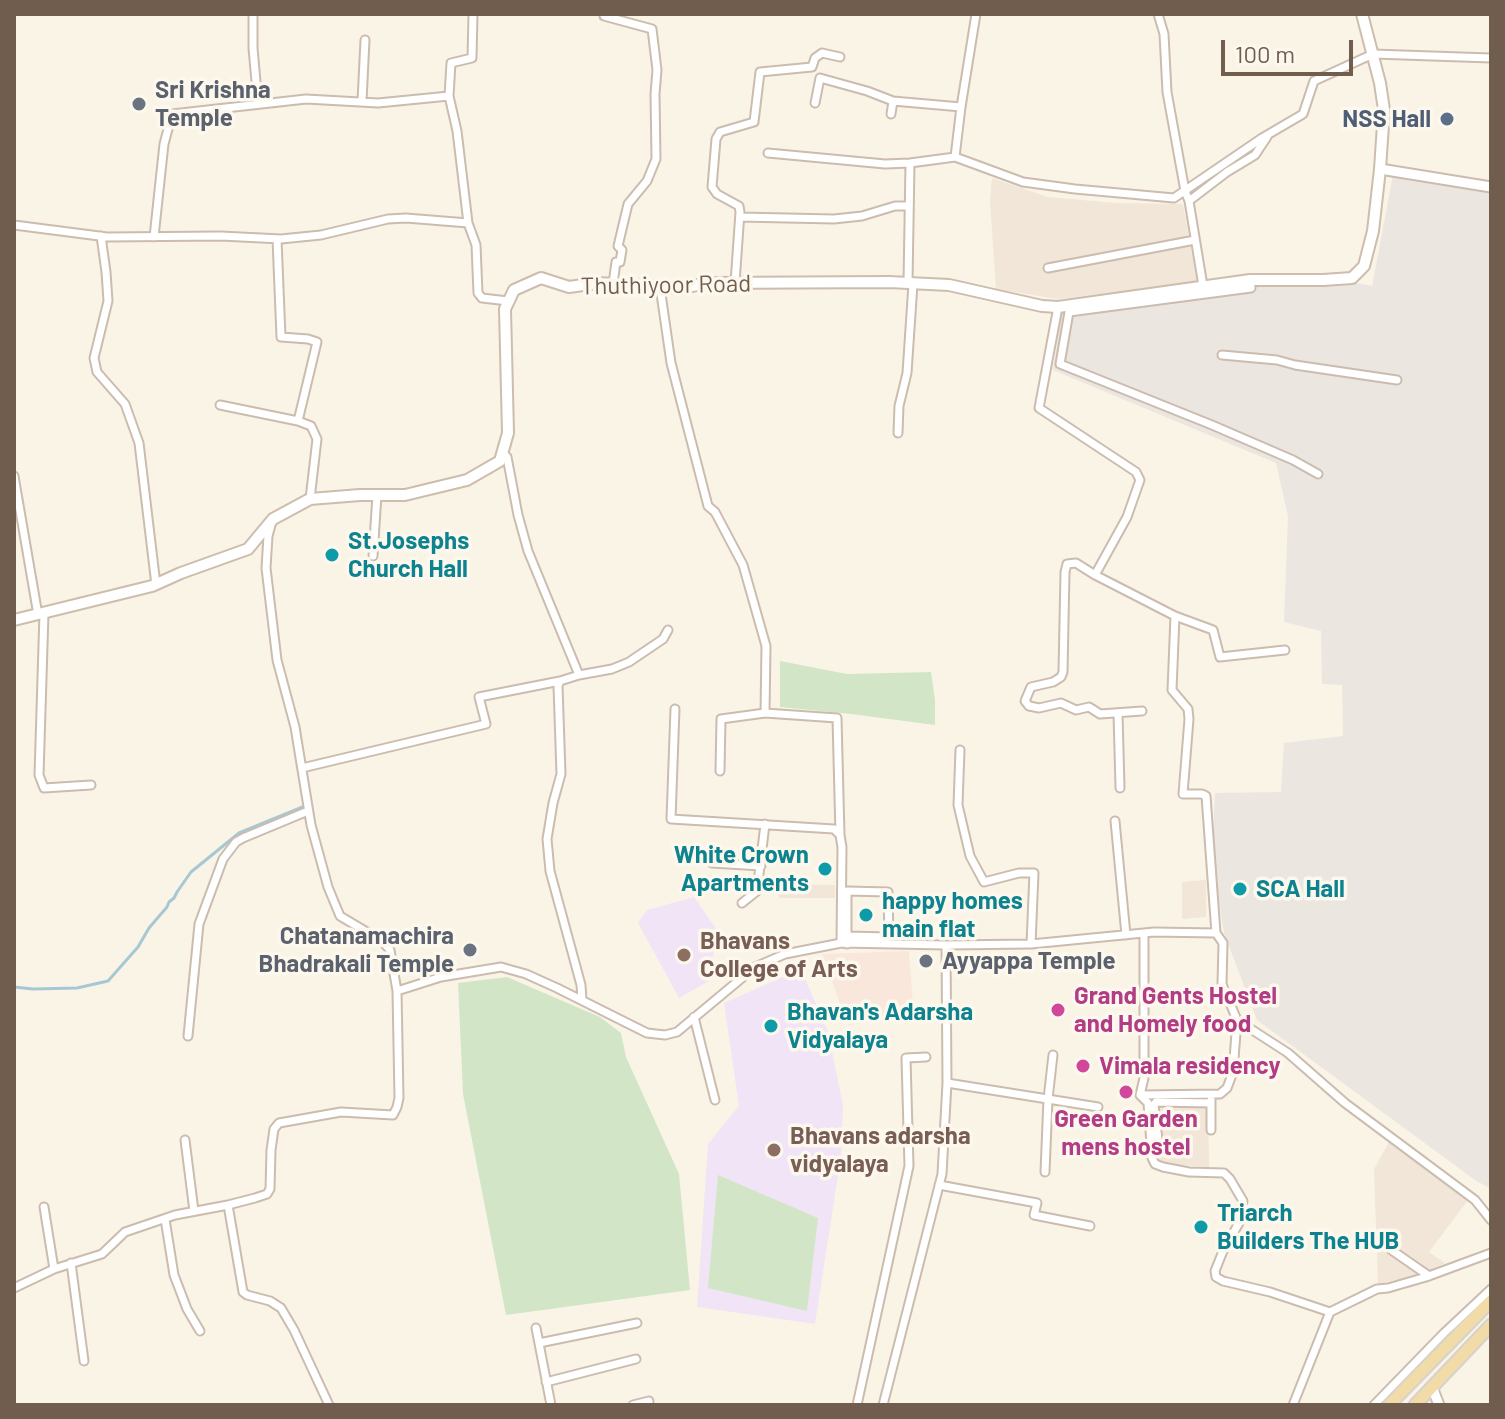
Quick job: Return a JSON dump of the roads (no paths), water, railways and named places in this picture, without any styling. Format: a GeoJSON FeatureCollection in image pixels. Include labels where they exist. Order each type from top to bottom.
{"type":"FeatureCollection","features":[{"type":"Feature","properties":{"kind":"main road","name":"Thuthiyoor Road"},"geometry":{"type":"LineString","coordinates":[[508,301],[514,290],[541,278],[569,287],[597,283],[683,288],[706,283],[949,285],[1058,307],[1250,280],[1352,278],[1364,266],[1373,231],[1384,110],[1362,14]]}},
{"type":"Feature","properties":{"kind":"main road"},"geometry":{"type":"LineString","coordinates":[[14,620],[156,585],[248,549],[273,519],[310,499],[405,495],[467,480],[500,461],[508,433],[505,309],[508,301]]}},
{"type":"Feature","properties":{"kind":"main road"},"geometry":{"type":"LineString","coordinates":[[1389,1405],[1491,1301]]}},
{"type":"Feature","properties":{"kind":"main road"},"geometry":{"type":"LineString","coordinates":[[1415,1405],[1491,1325]]}},
{"type":"Feature","properties":{"kind":"street"},"geometry":{"type":"LineString","coordinates":[[253,14],[258,104]]}},
{"type":"Feature","properties":{"kind":"street"},"geometry":{"type":"LineString","coordinates":[[473,14],[472,58],[451,63],[449,96],[457,131],[468,223],[476,245],[478,293],[482,298],[508,301]]}},
{"type":"Feature","properties":{"kind":"street"},"geometry":{"type":"LineString","coordinates":[[604,14],[652,29],[657,70],[656,159],[647,181],[628,204],[618,246],[622,250],[620,262],[616,262],[613,284]]}},
{"type":"Feature","properties":{"kind":"street"},"geometry":{"type":"LineString","coordinates":[[955,157],[976,14]]}},
{"type":"Feature","properties":{"kind":"street"},"geometry":{"type":"LineString","coordinates":[[1158,14],[1164,34],[1167,92],[1203,286]]}},
{"type":"Feature","properties":{"kind":"street"},"geometry":{"type":"LineString","coordinates":[[362,101],[365,40]]}},
{"type":"Feature","properties":{"kind":"street"},"geometry":{"type":"LineString","coordinates":[[735,283],[739,206],[717,194],[712,187],[716,139],[720,132],[754,122],[760,72],[812,67],[815,58],[822,53],[840,57]]}},
{"type":"Feature","properties":{"kind":"street"},"geometry":{"type":"LineString","coordinates":[[768,153],[859,162],[910,163],[955,157],[1023,182],[1174,198],[1272,131],[1303,114],[1314,81],[1373,54],[1491,58]]}},
{"type":"Feature","properties":{"kind":"street"},"geometry":{"type":"LineString","coordinates":[[815,103],[820,78],[893,101],[961,107]]}},
{"type":"Feature","properties":{"kind":"street"},"geometry":{"type":"LineString","coordinates":[[154,237],[164,144],[172,114],[306,99],[378,103],[449,96]]}},
{"type":"Feature","properties":{"kind":"street"},"geometry":{"type":"LineString","coordinates":[[891,114],[893,101]]}},
{"type":"Feature","properties":{"kind":"street"},"geometry":{"type":"LineString","coordinates":[[1189,201],[1255,155],[1272,131]]}},
{"type":"Feature","properties":{"kind":"street"},"geometry":{"type":"LineString","coordinates":[[898,433],[899,406],[907,373],[910,163]]}},
{"type":"Feature","properties":{"kind":"street"},"geometry":{"type":"LineString","coordinates":[[1380,169],[1491,187]]}},
{"type":"Feature","properties":{"kind":"street"},"geometry":{"type":"LineString","coordinates":[[740,217],[834,219],[909,206]]}},
{"type":"Feature","properties":{"kind":"street"},"geometry":{"type":"LineString","coordinates":[[14,225],[101,236],[277,239],[321,235],[388,219],[468,223]]}},
{"type":"Feature","properties":{"kind":"street"},"geometry":{"type":"LineString","coordinates":[[101,236],[108,301],[94,358],[97,372],[125,404],[139,443],[156,585]]}},
{"type":"Feature","properties":{"kind":"street"},"geometry":{"type":"LineString","coordinates":[[277,239],[281,337],[317,342],[298,421]]}},
{"type":"Feature","properties":{"kind":"street"},"geometry":{"type":"LineString","coordinates":[[1048,268],[1195,240]]}},
{"type":"Feature","properties":{"kind":"street"},"geometry":{"type":"LineString","coordinates":[[1250,280],[1251,288],[1069,312],[1060,364],[1212,425],[1318,474]]}},
{"type":"Feature","properties":{"kind":"street"},"geometry":{"type":"LineString","coordinates":[[660,287],[671,363],[708,506],[715,512],[743,565],[766,646],[765,713]]}},
{"type":"Feature","properties":{"kind":"street"},"geometry":{"type":"LineString","coordinates":[[1058,307],[1039,408],[1136,472],[1140,480],[1127,517],[1095,575]]}},
{"type":"Feature","properties":{"kind":"street"},"geometry":{"type":"LineString","coordinates":[[1222,355],[1277,360],[1397,380]]}},
{"type":"Feature","properties":{"kind":"street"},"geometry":{"type":"LineString","coordinates":[[220,405],[311,426],[317,439],[310,499]]}},
{"type":"Feature","properties":{"kind":"street"},"geometry":{"type":"LineString","coordinates":[[502,452],[507,457],[528,551],[579,675]]}},
{"type":"Feature","properties":{"kind":"street"},"geometry":{"type":"LineString","coordinates":[[14,476],[41,614],[39,775],[44,788],[91,785]]}},
{"type":"Feature","properties":{"kind":"street"},"geometry":{"type":"LineString","coordinates":[[373,556],[377,495]]}},
{"type":"Feature","properties":{"kind":"street"},"geometry":{"type":"LineString","coordinates":[[14,1288],[54,1269],[102,1254],[125,1232],[194,1211],[267,1194],[270,1189],[274,1129],[279,1123],[341,1112],[393,1115],[397,1107],[397,991],[390,950],[382,941],[340,916],[328,887],[308,811],[295,727],[277,660],[266,568],[268,536],[273,519]]}},
{"type":"Feature","properties":{"kind":"street"},"geometry":{"type":"LineString","coordinates":[[1142,711],[1100,714],[1089,707],[1076,710],[1061,703],[1039,708],[1029,706],[1025,701],[1031,687],[1053,682],[1063,672],[1067,564],[1076,563],[1175,616],[1213,630],[1220,657],[1285,650]]}},
{"type":"Feature","properties":{"kind":"street"},"geometry":{"type":"LineString","coordinates":[[1158,1140],[1156,1102],[1211,1098],[1227,1088],[1233,1072],[1237,1020],[1222,984],[1223,943],[1216,933],[1206,796],[1183,794],[1189,719],[1188,709],[1172,690],[1175,616]]}},
{"type":"Feature","properties":{"kind":"street"},"geometry":{"type":"LineString","coordinates":[[302,768],[486,724],[479,697],[612,669],[629,662],[663,639],[668,630]]}},
{"type":"Feature","properties":{"kind":"street"},"geometry":{"type":"LineString","coordinates":[[560,681],[557,695],[561,774],[547,839],[550,871],[581,985],[582,1000]]}},
{"type":"Feature","properties":{"kind":"street"},"geometry":{"type":"LineString","coordinates":[[675,709],[671,819],[834,829],[840,835]]}},
{"type":"Feature","properties":{"kind":"street"},"geometry":{"type":"LineString","coordinates":[[720,771],[721,719],[765,713],[837,718],[845,941]]}},
{"type":"Feature","properties":{"kind":"street"},"geometry":{"type":"LineString","coordinates":[[1118,713],[1120,788]]}},
{"type":"Feature","properties":{"kind":"street"},"geometry":{"type":"LineString","coordinates":[[960,750],[958,805],[970,856],[984,882],[1019,873],[1034,873],[1031,944]]}},
{"type":"Feature","properties":{"kind":"street"},"geometry":{"type":"LineString","coordinates":[[188,1036],[199,924],[223,859],[243,838],[308,811]]}},
{"type":"Feature","properties":{"kind":"street"},"geometry":{"type":"LineString","coordinates":[[1115,821],[1126,935]]}},
{"type":"Feature","properties":{"kind":"street"},"geometry":{"type":"LineString","coordinates":[[742,903],[757,891],[765,824]]}},
{"type":"Feature","properties":{"kind":"street"},"geometry":{"type":"LineString","coordinates":[[712,863],[761,866]]}},
{"type":"Feature","properties":{"kind":"street"},"geometry":{"type":"LineString","coordinates":[[397,991],[441,977],[501,967],[526,974],[647,1033],[665,1035],[677,1032],[755,967],[785,954],[845,941],[889,937],[888,892],[847,891],[845,941]]}},
{"type":"Feature","properties":{"kind":"street"},"geometry":{"type":"LineString","coordinates":[[845,941],[1031,944],[1144,933],[1216,933]]}},
{"type":"Feature","properties":{"kind":"street"},"geometry":{"type":"LineString","coordinates":[[1140,1095],[1144,1078],[1144,933]]}},
{"type":"Feature","properties":{"kind":"street"},"geometry":{"type":"LineString","coordinates":[[883,1405],[942,1174],[947,1083],[946,945]]}},
{"type":"Feature","properties":{"kind":"street"},"geometry":{"type":"LineString","coordinates":[[694,1017],[715,1100]]}},
{"type":"Feature","properties":{"kind":"street"},"geometry":{"type":"LineString","coordinates":[[1237,1020],[1288,1053],[1345,1103],[1475,1200],[1491,1220]]}},
{"type":"Feature","properties":{"kind":"street"},"geometry":{"type":"LineString","coordinates":[[1045,1172],[1053,1055]]}},
{"type":"Feature","properties":{"kind":"street"},"geometry":{"type":"LineString","coordinates":[[857,1405],[909,1166],[906,1058],[926,1057]]}},
{"type":"Feature","properties":{"kind":"street"},"geometry":{"type":"LineString","coordinates":[[947,1083],[1098,1107]]}},
{"type":"Feature","properties":{"kind":"street"},"geometry":{"type":"LineString","coordinates":[[1140,1095],[1211,1098]]}},
{"type":"Feature","properties":{"kind":"street"},"geometry":{"type":"LineString","coordinates":[[1140,1095],[1148,1103],[1155,1164],[1189,1172],[1224,1173],[1243,1201],[1239,1223],[1223,1251],[1215,1271],[1216,1277],[1330,1312]]}},
{"type":"Feature","properties":{"kind":"street"},"geometry":{"type":"LineString","coordinates":[[1211,1098],[1211,1130]]}},
{"type":"Feature","properties":{"kind":"street"},"geometry":{"type":"LineString","coordinates":[[185,1140],[194,1211]]}},
{"type":"Feature","properties":{"kind":"street"},"geometry":{"type":"LineString","coordinates":[[939,1185],[1037,1203],[1034,1215],[1090,1226]]}},
{"type":"Feature","properties":{"kind":"street"},"geometry":{"type":"LineString","coordinates":[[228,1205],[243,1292],[281,1308],[329,1405]]}},
{"type":"Feature","properties":{"kind":"street"},"geometry":{"type":"LineString","coordinates":[[44,1207],[54,1269]]}},
{"type":"Feature","properties":{"kind":"street"},"geometry":{"type":"LineString","coordinates":[[165,1219],[174,1275],[187,1309],[200,1331]]}},
{"type":"Feature","properties":{"kind":"street"},"geometry":{"type":"LineString","coordinates":[[1390,1249],[1429,1276]]}},
{"type":"Feature","properties":{"kind":"street"},"geometry":{"type":"LineString","coordinates":[[1293,1405],[1330,1312],[1377,1289],[1429,1276],[1491,1253]]}},
{"type":"Feature","properties":{"kind":"street"},"geometry":{"type":"LineString","coordinates":[[71,1263],[84,1361]]}},
{"type":"Feature","properties":{"kind":"street"},"geometry":{"type":"LineString","coordinates":[[1374,1405],[1491,1289]]}},
{"type":"Feature","properties":{"kind":"street"},"geometry":{"type":"LineString","coordinates":[[539,1343],[637,1323]]}},
{"type":"Feature","properties":{"kind":"street"},"geometry":{"type":"LineString","coordinates":[[536,1328],[551,1405]]}},
{"type":"Feature","properties":{"kind":"street"},"geometry":{"type":"LineString","coordinates":[[546,1382],[636,1359]]}},
{"type":"Feature","properties":{"kind":"street"},"geometry":{"type":"LineString","coordinates":[[1432,1387],[1439,1405]]}},
{"type":"Feature","properties":{"kind":"street"},"geometry":{"type":"LineString","coordinates":[[633,1405],[649,1401]]}},
{"type":"Feature","properties":{"kind":"waterway"},"geometry":{"type":"LineString","coordinates":[[14,987],[77,988],[108,981],[138,947],[191,872],[239,833],[305,806]]}},
{"type":"Feature","properties":{"kind":"place","name":"Sri Krishna Temple"},"geometry":{"type":"Point","coordinates":[139,104]}},
{"type":"Feature","properties":{"kind":"place","name":"NSS Hall"},"geometry":{"type":"Point","coordinates":[1447,119]}},
{"type":"Feature","properties":{"kind":"place","name":"St.Josephs Church Hall"},"geometry":{"type":"Point","coordinates":[332,555]}},
{"type":"Feature","properties":{"kind":"place","name":"White Crown Apartments"},"geometry":{"type":"Point","coordinates":[825,869]}},
{"type":"Feature","properties":{"kind":"place","name":"SCA Hall"},"geometry":{"type":"Point","coordinates":[1240,889]}},
{"type":"Feature","properties":{"kind":"place","name":"happy homes main flat"},"geometry":{"type":"Point","coordinates":[866,915]}},
{"type":"Feature","properties":{"kind":"place","name":"Chatanamachira Bhadrakali Temple"},"geometry":{"type":"Point","coordinates":[470,950]}},
{"type":"Feature","properties":{"kind":"place","name":"Bhavans College of Arts"},"geometry":{"type":"Point","coordinates":[684,955]}},
{"type":"Feature","properties":{"kind":"place","name":"Ayyappa Temple"},"geometry":{"type":"Point","coordinates":[926,961]}},
{"type":"Feature","properties":{"kind":"place","name":"Grand Gents Hostel and Homely food"},"geometry":{"type":"Point","coordinates":[1058,1010]}},
{"type":"Feature","properties":{"kind":"place","name":"Bhavan's Adarsha Vidyalaya"},"geometry":{"type":"Point","coordinates":[771,1026]}},
{"type":"Feature","properties":{"kind":"place","name":"Vimala residency"},"geometry":{"type":"Point","coordinates":[1083,1066]}},
{"type":"Feature","properties":{"kind":"place","name":"Green Garden mens hostel"},"geometry":{"type":"Point","coordinates":[1126,1092]}},
{"type":"Feature","properties":{"kind":"place","name":"Bhavans adarsha vidyalaya"},"geometry":{"type":"Point","coordinates":[774,1150]}},
{"type":"Feature","properties":{"kind":"place","name":"Triarch Builders The HUB"},"geometry":{"type":"Point","coordinates":[1201,1227]}}]}
